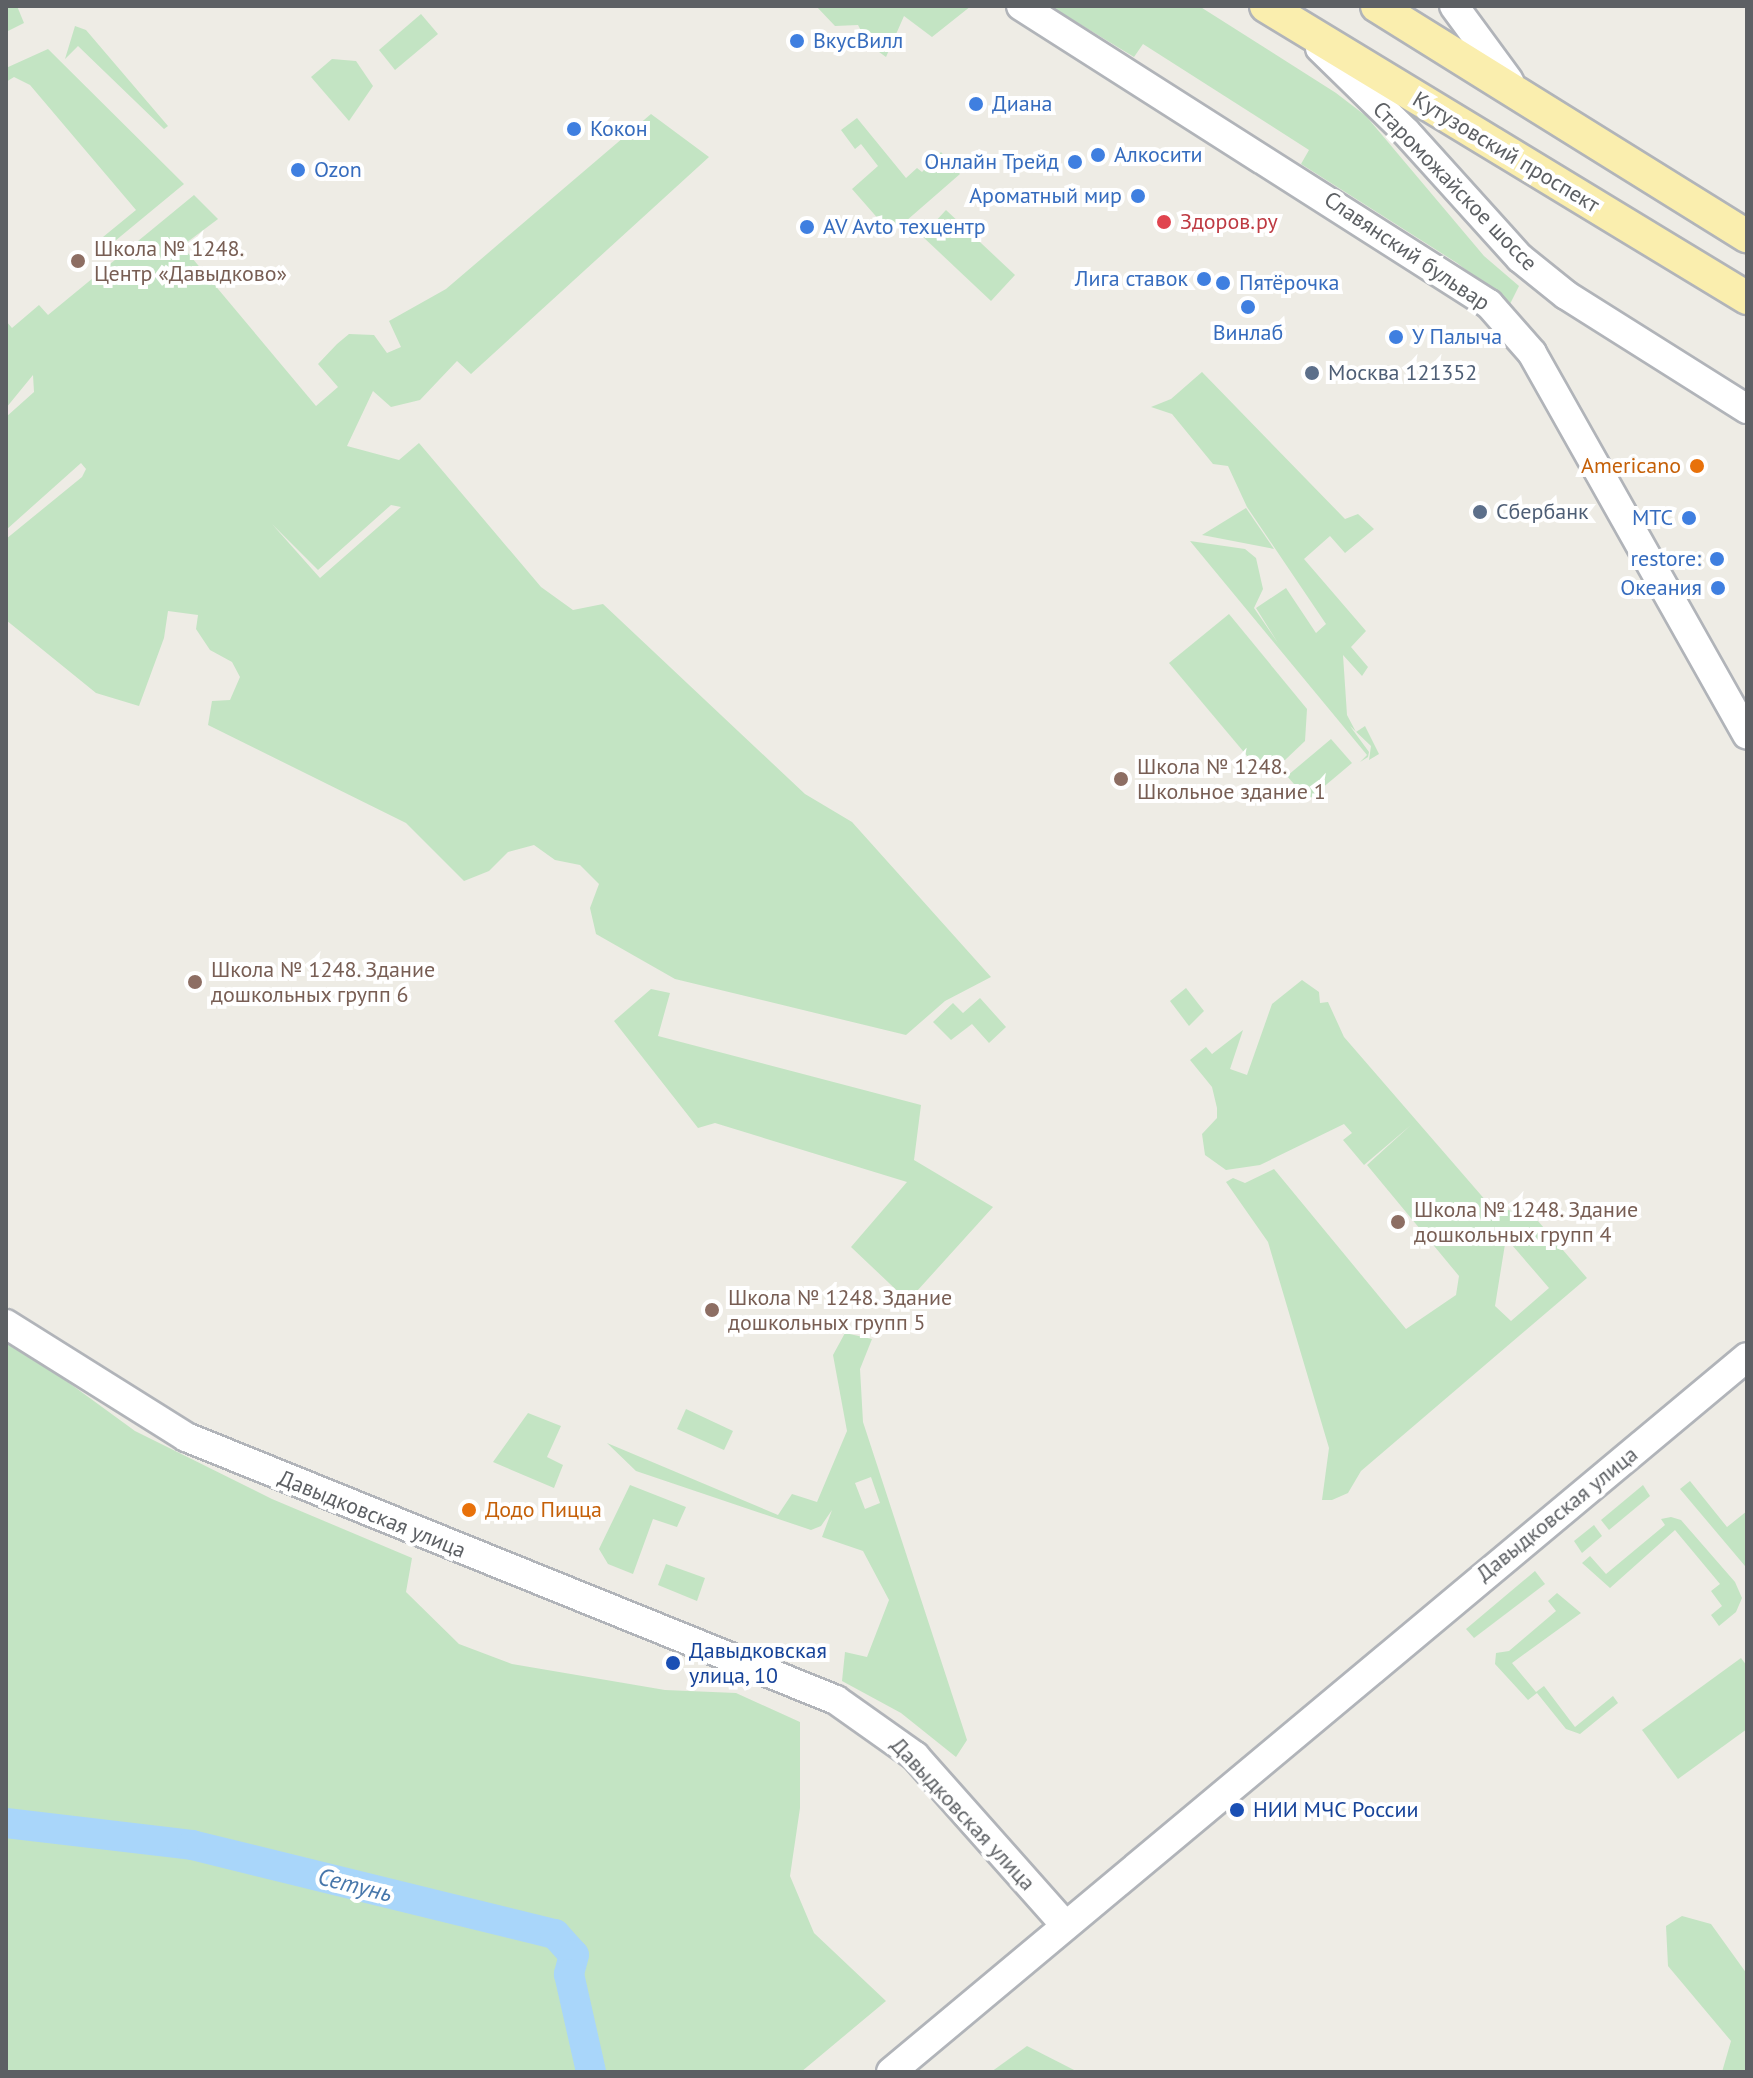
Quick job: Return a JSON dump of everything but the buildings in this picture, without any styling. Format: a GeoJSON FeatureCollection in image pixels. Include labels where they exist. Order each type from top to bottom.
{"type":"FeatureCollection","features":[{"type":"Feature","properties":{"kind":"main road","name":"Кутузовский проспект"},"geometry":{"type":"LineString","coordinates":[[1266,6],[1747,298]]}},
{"type":"Feature","properties":{"kind":"main road"},"geometry":{"type":"LineString","coordinates":[[1377,6],[1747,236]]}},
{"type":"Feature","properties":{"kind":"street","name":"Славянский бульвар"},"geometry":{"type":"LineString","coordinates":[[1021,6],[1489,304],[1539,365],[1747,735]]}},
{"type":"Feature","properties":{"kind":"street"},"geometry":{"type":"LineString","coordinates":[[1454,6],[1484,53],[1523,96]]}},
{"type":"Feature","properties":{"kind":"street","name":"Староможайское шоссе"},"geometry":{"type":"LineString","coordinates":[[1296,25],[1406,132],[1520,258],[1566,295],[1747,409]]}},
{"type":"Feature","properties":{"kind":"street","name":"Давыдковская улица"},"geometry":{"type":"LineString","coordinates":[[6,1324],[186,1437],[836,1700],[915,1756],[1065,1925],[1747,1357]]}},
{"type":"Feature","properties":{"kind":"street"},"geometry":{"type":"LineString","coordinates":[[891,2072],[1065,1925]]}},
{"type":"Feature","properties":{"kind":"green space"},"geometry":{"type":"Polygon","coordinates":[[[6,6],[17,6],[24,23],[6,32],[6,6]]]}},
{"type":"Feature","properties":{"kind":"green space"},"geometry":{"type":"Polygon","coordinates":[[[816,6],[971,6],[932,37],[904,16],[886,57],[868,44],[858,25],[835,26],[816,6]]]}},
{"type":"Feature","properties":{"kind":"green space"},"geometry":{"type":"Polygon","coordinates":[[[1050,6],[1199,6],[1336,93],[1366,116],[1484,256],[1519,286],[1510,304],[1457,263],[1301,164],[1309,150],[1143,44],[1134,57],[1050,6]]]}},
{"type":"Feature","properties":{"kind":"green space"},"geometry":{"type":"Polygon","coordinates":[[[421,14],[438,34],[395,70],[379,50],[421,14]]]}},
{"type":"Feature","properties":{"kind":"green space"},"geometry":{"type":"Polygon","coordinates":[[[75,26],[86,30],[168,126],[164,129],[78,46],[65,59],[75,26]]]}},
{"type":"Feature","properties":{"kind":"green space"},"geometry":{"type":"Polygon","coordinates":[[[48,49],[184,184],[98,255],[92,246],[136,210],[30,85],[14,77],[6,82],[6,68],[48,49]]]}},
{"type":"Feature","properties":{"kind":"green space"},"geometry":{"type":"Polygon","coordinates":[[[332,59],[356,61],[373,86],[349,121],[311,77],[332,59]]]}},
{"type":"Feature","properties":{"kind":"green space"},"geometry":{"type":"Polygon","coordinates":[[[651,114],[709,157],[471,374],[457,361],[420,400],[391,407],[373,391],[347,446],[399,460],[419,443],[541,587],[573,610],[603,604],[805,794],[852,822],[991,977],[945,1001],[906,1035],[675,979],[596,934],[590,908],[599,884],[580,865],[555,860],[534,845],[508,852],[489,871],[464,881],[406,823],[208,725],[212,701],[230,700],[240,677],[232,662],[210,650],[196,629],[198,615],[168,611],[164,638],[139,706],[96,693],[6,620],[6,539],[82,477],[86,469],[81,463],[6,530],[6,417],[34,392],[33,375],[6,408],[6,321],[12,328],[39,305],[48,315],[194,195],[218,219],[182,246],[316,406],[338,387],[318,364],[337,344],[349,334],[374,335],[387,353],[401,347],[389,321],[446,289],[651,114]],[[391,505],[318,570],[272,524],[320,578],[401,507],[391,505]]]}},
{"type":"Feature","properties":{"kind":"green space"},"geometry":{"type":"Polygon","coordinates":[[[857,118],[906,178],[917,168],[922,172],[941,152],[960,174],[898,228],[888,230],[852,189],[878,166],[861,144],[855,149],[841,130],[857,118]]]}},
{"type":"Feature","properties":{"kind":"green space"},"geometry":{"type":"Polygon","coordinates":[[[946,210],[1015,275],[991,301],[922,236],[946,210]]]}},
{"type":"Feature","properties":{"kind":"green space"},"geometry":{"type":"Polygon","coordinates":[[[1202,372],[1345,519],[1358,514],[1374,529],[1345,553],[1330,536],[1304,559],[1366,631],[1351,647],[1368,667],[1362,676],[1343,655],[1347,715],[1356,731],[1350,726],[1369,752],[1368,757],[1360,762],[1367,755],[1190,541],[1245,549],[1256,558],[1263,589],[1254,608],[1278,643],[1256,608],[1286,588],[1316,633],[1326,624],[1247,507],[1228,466],[1213,464],[1172,414],[1151,407],[1171,399],[1202,372]]]}},
{"type":"Feature","properties":{"kind":"green space"},"geometry":{"type":"Polygon","coordinates":[[[1246,508],[1274,549],[1202,535],[1246,508]]]}},
{"type":"Feature","properties":{"kind":"green space"},"geometry":{"type":"Polygon","coordinates":[[[1229,614],[1307,709],[1305,741],[1285,760],[1269,763],[1248,757],[1169,663],[1229,614]]]}},
{"type":"Feature","properties":{"kind":"green space"},"geometry":{"type":"Polygon","coordinates":[[[1365,726],[1379,754],[1369,760],[1371,746],[1356,732],[1365,726]]]}},
{"type":"Feature","properties":{"kind":"green space"},"geometry":{"type":"Polygon","coordinates":[[[1331,739],[1352,763],[1308,800],[1287,776],[1331,739]]]}},
{"type":"Feature","properties":{"kind":"green space"},"geometry":{"type":"Polygon","coordinates":[[[1302,980],[1319,992],[1320,1003],[1328,1002],[1344,1037],[1487,1202],[1538,1221],[1587,1278],[1361,1471],[1348,1493],[1332,1500],[1322,1500],[1329,1448],[1268,1242],[1226,1182],[1233,1178],[1245,1183],[1274,1169],[1406,1329],[1456,1295],[1459,1276],[1367,1165],[1411,1125],[1364,1165],[1343,1140],[1352,1133],[1344,1124],[1260,1165],[1226,1170],[1205,1155],[1202,1134],[1217,1118],[1217,1108],[1212,1087],[1190,1060],[1206,1047],[1212,1054],[1243,1030],[1230,1069],[1247,1075],[1272,1004],[1302,980]],[[1506,1238],[1495,1306],[1511,1321],[1549,1288],[1506,1238]]]}},
{"type":"Feature","properties":{"kind":"green space"},"geometry":{"type":"Polygon","coordinates":[[[1186,988],[1204,1011],[1189,1026],[1170,1001],[1186,988]]]}},
{"type":"Feature","properties":{"kind":"green space"},"geometry":{"type":"Polygon","coordinates":[[[651,989],[670,993],[658,1036],[921,1105],[914,1160],[993,1207],[908,1301],[851,1247],[907,1182],[715,1123],[698,1128],[614,1021],[651,989]]]}},
{"type":"Feature","properties":{"kind":"green space"},"geometry":{"type":"Polygon","coordinates":[[[980,998],[1006,1027],[989,1043],[972,1024],[951,1040],[933,1022],[953,1003],[963,1013],[980,998]]]}},
{"type":"Feature","properties":{"kind":"green space"},"geometry":{"type":"Polygon","coordinates":[[[845,1333],[872,1339],[860,1369],[863,1422],[967,1740],[956,1757],[901,1713],[842,1681],[845,1652],[867,1657],[889,1600],[863,1551],[822,1537],[832,1510],[821,1526],[811,1530],[636,1471],[607,1443],[778,1515],[792,1494],[817,1502],[847,1431],[833,1355],[845,1333]],[[871,1477],[855,1483],[865,1509],[880,1503],[871,1477]]]}},
{"type":"Feature","properties":{"kind":"green space"},"geometry":{"type":"Polygon","coordinates":[[[6,1337],[135,1431],[272,1499],[412,1558],[406,1592],[459,1644],[512,1664],[665,1690],[736,1693],[800,1722],[800,1808],[790,1876],[814,1933],[886,2001],[801,2072],[6,2072],[6,1337]]]}},
{"type":"Feature","properties":{"kind":"green space"},"geometry":{"type":"Polygon","coordinates":[[[686,1409],[733,1431],[724,1450],[677,1429],[686,1409]]]}},
{"type":"Feature","properties":{"kind":"green space"},"geometry":{"type":"Polygon","coordinates":[[[528,1413],[561,1426],[547,1457],[563,1465],[554,1488],[493,1462],[528,1413]]]}},
{"type":"Feature","properties":{"kind":"green space"},"geometry":{"type":"Polygon","coordinates":[[[1690,1481],[1727,1527],[1747,1511],[1745,1566],[1680,1489],[1690,1481]]]}},
{"type":"Feature","properties":{"kind":"green space"},"geometry":{"type":"Polygon","coordinates":[[[630,1485],[686,1507],[677,1527],[653,1519],[633,1574],[608,1564],[599,1549],[630,1485]]]}},
{"type":"Feature","properties":{"kind":"green space"},"geometry":{"type":"Polygon","coordinates":[[[1643,1485],[1650,1496],[1609,1530],[1601,1520],[1643,1485]]]}},
{"type":"Feature","properties":{"kind":"green space"},"geometry":{"type":"Polygon","coordinates":[[[1671,1517],[1681,1520],[1735,1582],[1742,1598],[1736,1612],[1719,1626],[1711,1615],[1722,1606],[1711,1591],[1720,1584],[1675,1530],[1610,1588],[1582,1563],[1590,1556],[1606,1574],[1665,1525],[1661,1519],[1671,1517]]]}},
{"type":"Feature","properties":{"kind":"green space"},"geometry":{"type":"Polygon","coordinates":[[[1594,1525],[1602,1536],[1582,1553],[1574,1541],[1594,1525]]]}},
{"type":"Feature","properties":{"kind":"green space"},"geometry":{"type":"Polygon","coordinates":[[[666,1564],[705,1578],[697,1601],[658,1585],[666,1564]]]}},
{"type":"Feature","properties":{"kind":"green space"},"geometry":{"type":"Polygon","coordinates":[[[1535,1571],[1545,1584],[1474,1638],[1466,1629],[1535,1571]]]}},
{"type":"Feature","properties":{"kind":"green space"},"geometry":{"type":"Polygon","coordinates":[[[1557,1593],[1581,1613],[1512,1663],[1536,1692],[1544,1686],[1575,1727],[1613,1696],[1618,1703],[1580,1734],[1566,1729],[1537,1693],[1528,1700],[1495,1664],[1496,1653],[1509,1651],[1556,1611],[1548,1601],[1557,1593]]]}},
{"type":"Feature","properties":{"kind":"green space"},"geometry":{"type":"Polygon","coordinates":[[[1741,1658],[1747,1666],[1747,1729],[1678,1779],[1642,1730],[1741,1658]]]}},
{"type":"Feature","properties":{"kind":"green space"},"geometry":{"type":"Polygon","coordinates":[[[1682,1916],[1711,1924],[1747,1974],[1747,2072],[1722,2072],[1731,2041],[1668,1966],[1666,1926],[1682,1916]]]}},
{"type":"Feature","properties":{"kind":"green space"},"geometry":{"type":"Polygon","coordinates":[[[1027,2046],[1078,2072],[991,2072],[1027,2046]]]}},
{"type":"Feature","properties":{"kind":"waterway","name":"Сетунь"},"geometry":{"type":"LineString","coordinates":[[6,1823],[192,1845],[555,1934],[574,1955],[569,1974],[591,2072]]}},
{"type":"Feature","properties":{"kind":"place","name":"ВкусВилл"},"geometry":{"type":"Point","coordinates":[797,41]}},
{"type":"Feature","properties":{"kind":"place","name":"Диана"},"geometry":{"type":"Point","coordinates":[976,104]}},
{"type":"Feature","properties":{"kind":"place","name":"Кокон"},"geometry":{"type":"Point","coordinates":[574,129]}},
{"type":"Feature","properties":{"kind":"place","name":"Алкосити"},"geometry":{"type":"Point","coordinates":[1098,155]}},
{"type":"Feature","properties":{"kind":"place","name":"Онлайн Трейд"},"geometry":{"type":"Point","coordinates":[1075,162]}},
{"type":"Feature","properties":{"kind":"place","name":"Ozon"},"geometry":{"type":"Point","coordinates":[298,170]}},
{"type":"Feature","properties":{"kind":"place","name":"Ароматный мир"},"geometry":{"type":"Point","coordinates":[1138,196]}},
{"type":"Feature","properties":{"kind":"place","name":"Здоров.ру"},"geometry":{"type":"Point","coordinates":[1164,222]}},
{"type":"Feature","properties":{"kind":"place","name":"AV Avto техцентр"},"geometry":{"type":"Point","coordinates":[807,227]}},
{"type":"Feature","properties":{"kind":"place","name":"Школа № 1248. Центр «Давыдково»"},"geometry":{"type":"Point","coordinates":[78,261]}},
{"type":"Feature","properties":{"kind":"place","name":"Лига ставок"},"geometry":{"type":"Point","coordinates":[1204,279]}},
{"type":"Feature","properties":{"kind":"place","name":"Пятёрочка"},"geometry":{"type":"Point","coordinates":[1223,283]}},
{"type":"Feature","properties":{"kind":"place","name":"Винлаб"},"geometry":{"type":"Point","coordinates":[1248,307]}},
{"type":"Feature","properties":{"kind":"place","name":"У Палыча"},"geometry":{"type":"Point","coordinates":[1396,337]}},
{"type":"Feature","properties":{"kind":"place","name":"Москва 121352"},"geometry":{"type":"Point","coordinates":[1312,373]}},
{"type":"Feature","properties":{"kind":"place","name":"Americano"},"geometry":{"type":"Point","coordinates":[1697,466]}},
{"type":"Feature","properties":{"kind":"place","name":"Сбербанк"},"geometry":{"type":"Point","coordinates":[1480,512]}},
{"type":"Feature","properties":{"kind":"place","name":"МТС"},"geometry":{"type":"Point","coordinates":[1689,518]}},
{"type":"Feature","properties":{"kind":"place","name":"restore:"},"geometry":{"type":"Point","coordinates":[1717,559]}},
{"type":"Feature","properties":{"kind":"place","name":"Океания"},"geometry":{"type":"Point","coordinates":[1718,588]}},
{"type":"Feature","properties":{"kind":"place","name":"Школа № 1248. Школьное здание 1"},"geometry":{"type":"Point","coordinates":[1121,779]}},
{"type":"Feature","properties":{"kind":"place","name":"Школа № 1248. Здание дошкольных групп 6"},"geometry":{"type":"Point","coordinates":[195,982]}},
{"type":"Feature","properties":{"kind":"place","name":"Школа № 1248. Здание дошкольных групп 4"},"geometry":{"type":"Point","coordinates":[1398,1222]}},
{"type":"Feature","properties":{"kind":"place","name":"Школа № 1248. Здание дошкольных групп 5"},"geometry":{"type":"Point","coordinates":[712,1310]}},
{"type":"Feature","properties":{"kind":"place","name":"Додо Пицца"},"geometry":{"type":"Point","coordinates":[469,1510]}},
{"type":"Feature","properties":{"kind":"place","name":"Давыдковская улица, 10"},"geometry":{"type":"Point","coordinates":[673,1663]}},
{"type":"Feature","properties":{"kind":"place","name":"НИИ МЧС России"},"geometry":{"type":"Point","coordinates":[1237,1810]}}]}
